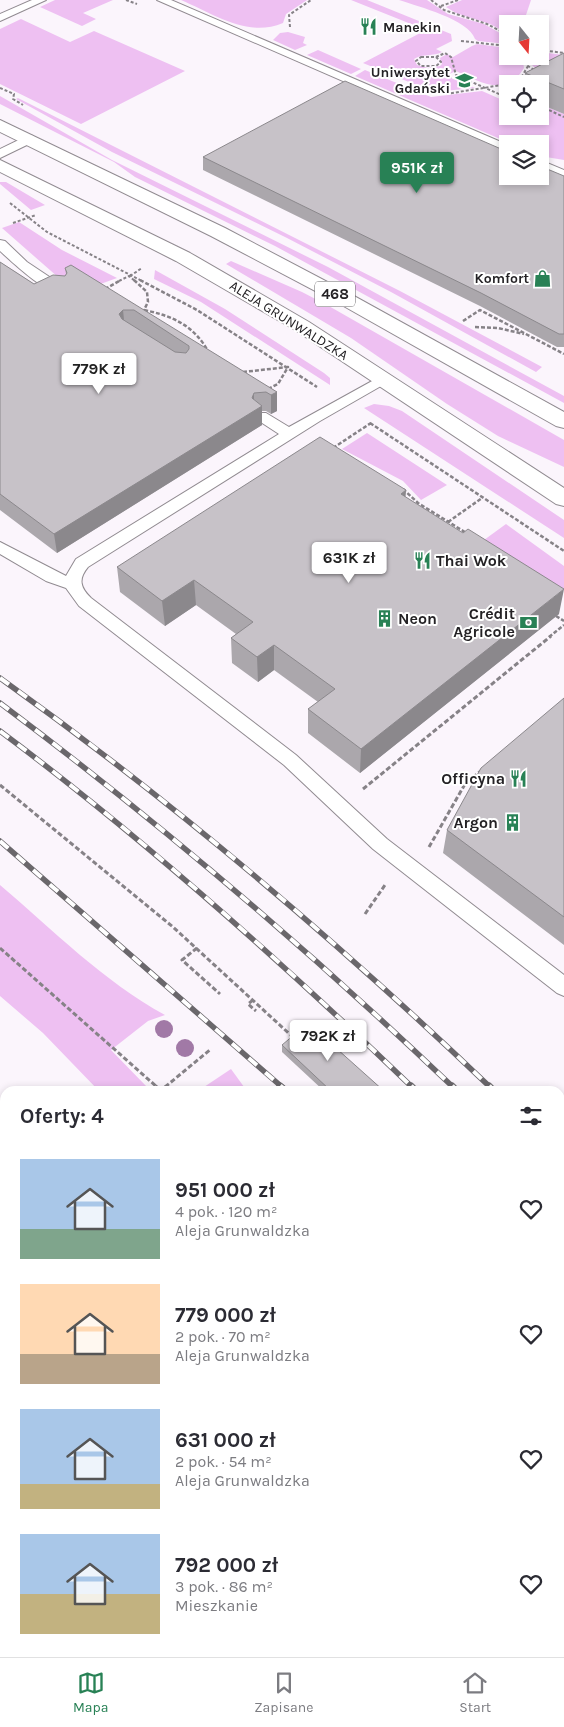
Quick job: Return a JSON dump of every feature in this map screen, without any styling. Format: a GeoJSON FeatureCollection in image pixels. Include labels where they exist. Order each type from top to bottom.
{"type":"FeatureCollection","features":[{"type":"Feature","properties":{"kind":"main road","name":"468"},"geometry":{"type":"LineString","coordinates":[[0,125],[244,245],[347,300],[564,422]]}},
{"type":"Feature","properties":{"kind":"main road","name":"ALEJA GRUNWALDZKA"},"geometry":{"type":"LineString","coordinates":[[0,165],[229,283],[302,326],[564,499]]}},
{"type":"Feature","properties":{"kind":"lane"},"geometry":{"type":"LineString","coordinates":[[0,18],[40,0]]}},
{"type":"Feature","properties":{"kind":"lane"},"geometry":{"type":"LineString","coordinates":[[162,0],[499,146]]}},
{"type":"Feature","properties":{"kind":"lane"},"geometry":{"type":"LineString","coordinates":[[0,154],[30,140]]}},
{"type":"Feature","properties":{"kind":"lane"},"geometry":{"type":"LineString","coordinates":[[549,168],[564,175]]}},
{"type":"Feature","properties":{"kind":"lane"},"geometry":{"type":"LineString","coordinates":[[0,244],[22,265],[61,291]]}},
{"type":"Feature","properties":{"kind":"lane"},"geometry":{"type":"LineString","coordinates":[[383,379],[289,434],[82,563],[73,573],[72,584],[76,594],[85,602],[290,760],[380,844],[564,987]]}},
{"type":"Feature","properties":{"kind":"lane"},"geometry":{"type":"LineString","coordinates":[[260,416],[289,434]]}},
{"type":"Feature","properties":{"kind":"lane"},"geometry":{"type":"LineString","coordinates":[[0,547],[52,577],[72,584]]}},
{"type":"Feature","properties":{"kind":"path"},"geometry":{"type":"LineString","coordinates":[[126,0],[138,4]]}},
{"type":"Feature","properties":{"kind":"path"},"geometry":{"type":"LineString","coordinates":[[290,28],[289,15],[311,0]]}},
{"type":"Feature","properties":{"kind":"path"},"geometry":{"type":"LineString","coordinates":[[431,0],[449,12],[487,24],[499,30]]}},
{"type":"Feature","properties":{"kind":"path"},"geometry":{"type":"LineString","coordinates":[[440,6],[458,0]]}},
{"type":"Feature","properties":{"kind":"path"},"geometry":{"type":"LineString","coordinates":[[460,41],[499,45]]}},
{"type":"Feature","properties":{"kind":"path"},"geometry":{"type":"LineString","coordinates":[[549,51],[564,53]]}},
{"type":"Feature","properties":{"kind":"path"},"geometry":{"type":"LineString","coordinates":[[436,57],[441,62],[432,67],[421,66],[416,61],[421,57],[436,57],[445,53],[450,57],[456,75],[499,94]]}},
{"type":"Feature","properties":{"kind":"path"},"geometry":{"type":"LineString","coordinates":[[523,75],[528,66],[538,72]]}},
{"type":"Feature","properties":{"kind":"path"},"geometry":{"type":"LineString","coordinates":[[439,96],[499,86]]}},
{"type":"Feature","properties":{"kind":"path"},"geometry":{"type":"LineString","coordinates":[[0,88],[14,94]]}},
{"type":"Feature","properties":{"kind":"path"},"geometry":{"type":"LineString","coordinates":[[549,110],[564,116]]}},
{"type":"Feature","properties":{"kind":"path"},"geometry":{"type":"LineString","coordinates":[[7,201],[47,232],[197,310],[288,367],[564,551]]}},
{"type":"Feature","properties":{"kind":"path"},"geometry":{"type":"LineString","coordinates":[[18,221],[29,217]]}},
{"type":"Feature","properties":{"kind":"path"},"geometry":{"type":"LineString","coordinates":[[100,294],[130,276]]}},
{"type":"Feature","properties":{"kind":"path"},"geometry":{"type":"LineString","coordinates":[[130,276],[147,292],[148,302],[144,310],[140,312]]}},
{"type":"Feature","properties":{"kind":"path"},"geometry":{"type":"LineString","coordinates":[[144,310],[168,316],[190,327],[203,340],[212,359]]}},
{"type":"Feature","properties":{"kind":"path"},"geometry":{"type":"LineString","coordinates":[[464,321],[480,310],[564,354]]}},
{"type":"Feature","properties":{"kind":"path"},"geometry":{"type":"LineString","coordinates":[[475,327],[498,328],[531,337]]}},
{"type":"Feature","properties":{"kind":"path"},"geometry":{"type":"LineString","coordinates":[[239,375],[288,367]]}},
{"type":"Feature","properties":{"kind":"path"},"geometry":{"type":"LineString","coordinates":[[263,391],[278,384],[288,367]]}},
{"type":"Feature","properties":{"kind":"path"},"geometry":{"type":"LineString","coordinates":[[236,371],[243,373]]}},
{"type":"Feature","properties":{"kind":"path"},"geometry":{"type":"LineString","coordinates":[[340,454],[331,449],[371,423]]}},
{"type":"Feature","properties":{"kind":"path"},"geometry":{"type":"LineString","coordinates":[[401,487],[418,503],[473,537]]}},
{"type":"Feature","properties":{"kind":"path"},"geometry":{"type":"LineString","coordinates":[[441,526],[482,498]]}},
{"type":"Feature","properties":{"kind":"path"},"geometry":{"type":"LineString","coordinates":[[556,616],[564,621]]}},
{"type":"Feature","properties":{"kind":"path"},"geometry":{"type":"LineString","coordinates":[[361,790],[564,625]]}},
{"type":"Feature","properties":{"kind":"path"},"geometry":{"type":"LineString","coordinates":[[429,846],[465,784],[488,765]]}},
{"type":"Feature","properties":{"kind":"path"},"geometry":{"type":"LineString","coordinates":[[0,785],[197,948],[296,1039]]}},
{"type":"Feature","properties":{"kind":"path"},"geometry":{"type":"LineString","coordinates":[[366,914],[388,881]]}},
{"type":"Feature","properties":{"kind":"path"},"geometry":{"type":"LineString","coordinates":[[0,948],[155,1086]]}},
{"type":"Feature","properties":{"kind":"path"},"geometry":{"type":"LineString","coordinates":[[197,948],[182,960],[220,994]]}},
{"type":"Feature","properties":{"kind":"path"},"geometry":{"type":"LineString","coordinates":[[253,1000],[248,1004],[256,1011]]}},
{"type":"Feature","properties":{"kind":"path"},"geometry":{"type":"LineString","coordinates":[[167,1086],[211,1049]]}},
{"type":"Feature","properties":{"kind":"shaded area"},"geometry":{"type":"Polygon","coordinates":[[[55,0],[113,0],[83,13],[96,19],[82,26],[40,7],[55,0]]]}},
{"type":"Feature","properties":{"kind":"shaded area"},"geometry":{"type":"Polygon","coordinates":[[[181,0],[307,0],[286,14],[283,23],[257,28],[231,22],[181,0]]]}},
{"type":"Feature","properties":{"kind":"shaded area"},"geometry":{"type":"Polygon","coordinates":[[[351,0],[367,0],[451,34],[452,41],[436,49],[442,52],[417,57],[414,59],[417,65],[428,68],[440,66],[442,64],[440,58],[447,54],[453,57],[477,44],[499,47],[499,65],[524,65],[524,68],[519,75],[499,75],[499,85],[483,83],[456,71],[447,75],[475,88],[433,92],[363,63],[426,30],[351,0]]]}},
{"type":"Feature","properties":{"kind":"shaded area"},"geometry":{"type":"Polygon","coordinates":[[[399,0],[427,0],[448,14],[484,24],[499,32],[499,43],[478,41],[463,25],[430,10],[399,0]]]}},
{"type":"Feature","properties":{"kind":"shaded area"},"geometry":{"type":"Polygon","coordinates":[[[462,0],[531,0],[526,15],[499,15],[499,29],[456,13],[446,7],[462,0]]]}},
{"type":"Feature","properties":{"kind":"shaded area"},"geometry":{"type":"Polygon","coordinates":[[[21,19],[70,42],[94,31],[185,71],[81,124],[0,84],[0,29],[21,19]]]}},
{"type":"Feature","properties":{"kind":"shaded area"},"geometry":{"type":"Polygon","coordinates":[[[288,32],[305,37],[303,43],[307,45],[295,50],[273,40],[280,33],[288,32]]]}},
{"type":"Feature","properties":{"kind":"shaded area"},"geometry":{"type":"Polygon","coordinates":[[[318,50],[361,69],[351,74],[307,55],[318,50]]]}},
{"type":"Feature","properties":{"kind":"shaded area"},"geometry":{"type":"Polygon","coordinates":[[[549,53],[564,55],[549,63],[549,53]]]}},
{"type":"Feature","properties":{"kind":"shaded area"},"geometry":{"type":"Polygon","coordinates":[[[532,65],[546,65],[537,70],[532,65]]]}},
{"type":"Feature","properties":{"kind":"shaded area"},"geometry":{"type":"Polygon","coordinates":[[[365,70],[431,97],[482,91],[499,98],[499,125],[549,125],[549,108],[564,114],[564,160],[549,158],[549,135],[499,135],[499,138],[355,76],[365,70]]]}},
{"type":"Feature","properties":{"kind":"shaded area"},"geometry":{"type":"Polygon","coordinates":[[[0,96],[112,160],[328,267],[564,396],[564,403],[275,246],[135,177],[114,162],[0,104],[0,96]]]}},
{"type":"Feature","properties":{"kind":"shaded area"},"geometry":{"type":"Polygon","coordinates":[[[18,98],[400,291],[542,367],[536,372],[391,292],[287,238],[112,152],[16,99],[18,98]]]}},
{"type":"Feature","properties":{"kind":"shaded area"},"geometry":{"type":"Polygon","coordinates":[[[0,182],[6,182],[45,205],[31,210],[0,182]]]}},
{"type":"Feature","properties":{"kind":"shaded area"},"geometry":{"type":"Polygon","coordinates":[[[19,222],[62,250],[117,278],[95,286],[59,278],[2,228],[19,222]]]}},
{"type":"Feature","properties":{"kind":"shaded area"},"geometry":{"type":"Polygon","coordinates":[[[231,261],[327,305],[564,440],[564,467],[498,436],[447,404],[351,338],[226,264],[231,261]]]}},
{"type":"Feature","properties":{"kind":"shaded area"},"geometry":{"type":"Polygon","coordinates":[[[155,270],[225,309],[324,373],[330,378],[330,385],[201,302],[154,279],[155,270]]]}},
{"type":"Feature","properties":{"kind":"shaded area"},"geometry":{"type":"Polygon","coordinates":[[[374,404],[389,406],[402,411],[564,520],[564,538],[364,408],[374,404]]]}},
{"type":"Feature","properties":{"kind":"shaded area"},"geometry":{"type":"Polygon","coordinates":[[[367,433],[447,485],[421,500],[403,481],[342,449],[367,433]]]}},
{"type":"Feature","properties":{"kind":"shaded area"},"geometry":{"type":"Polygon","coordinates":[[[506,524],[564,566],[564,590],[484,540],[506,524]]]}},
{"type":"Feature","properties":{"kind":"shaded area"},"geometry":{"type":"Polygon","coordinates":[[[0,885],[100,971],[165,1015],[148,1021],[111,1050],[146,1086],[94,1086],[43,1033],[0,996],[0,885]]]}},
{"type":"Feature","properties":{"kind":"shaded area"},"geometry":{"type":"Polygon","coordinates":[[[231,1069],[243,1086],[206,1086],[231,1069]]]}},
{"type":"Feature","properties":{"kind":"building"},"geometry":{"type":"Polygon","coordinates":[[[564,53],[564,89],[549,83],[549,75],[530,75],[525,73],[541,65],[549,65],[549,61],[564,53]]]}},
{"type":"Feature","properties":{"kind":"building"},"geometry":{"type":"Polygon","coordinates":[[[345,81],[499,148],[499,185],[549,185],[549,170],[564,176],[564,334],[559,334],[481,293],[203,157],[345,81]]]}},
{"type":"Feature","properties":{"kind":"building"},"geometry":{"type":"Polygon","coordinates":[[[0,262],[34,284],[53,275],[65,276],[67,273],[65,268],[71,265],[277,392],[271,395],[266,392],[254,393],[252,398],[262,406],[54,534],[0,494],[0,262]],[[123,310],[119,314],[122,319],[175,352],[186,353],[189,346],[134,310],[123,310]]]}},
{"type":"Feature","properties":{"kind":"building","name":"Neon"},"geometry":{"type":"Polygon","coordinates":[[[320,437],[406,490],[401,494],[463,533],[468,529],[564,589],[361,749],[308,709],[335,689],[274,645],[257,657],[231,638],[253,622],[194,580],[162,601],[117,567],[320,437]]]}},
{"type":"Feature","properties":{"kind":"building","name":"Argon"},"geometry":{"type":"Polygon","coordinates":[[[564,698],[564,917],[447,830],[481,768],[564,698]]]}},
{"type":"Feature","properties":{"kind":"building"},"geometry":{"type":"Polygon","coordinates":[[[308,1023],[378,1086],[326,1086],[282,1045],[308,1023]]]}},
{"type":"Feature","properties":{"kind":"railway"},"geometry":{"type":"LineString","coordinates":[[0,678],[65,725],[191,823],[373,978],[489,1086]]}},
{"type":"Feature","properties":{"kind":"railway"},"geometry":{"type":"LineString","coordinates":[[0,703],[118,794],[232,888],[344,986],[452,1086]]}},
{"type":"Feature","properties":{"kind":"railway"},"geometry":{"type":"LineString","coordinates":[[0,731],[160,858],[263,948],[411,1086]]}},
{"type":"Feature","properties":{"kind":"railway"},"geometry":{"type":"LineString","coordinates":[[0,841],[281,1086]]}},
{"type":"Feature","properties":{"kind":"place","name":"Manekin"},"geometry":{"type":"Point","coordinates":[369,27]}},
{"type":"Feature","properties":{"kind":"place","name":"Uniwersytet Gdański"},"geometry":{"type":"Point","coordinates":[464,80]}},
{"type":"Feature","properties":{"kind":"place","name":"Komfort"},"geometry":{"type":"Point","coordinates":[543,278]}},
{"type":"Feature","properties":{"kind":"place","name":"Thai Wok"},"geometry":{"type":"Point","coordinates":[422,560]}},
{"type":"Feature","properties":{"kind":"place","name":"Neon"},"geometry":{"type":"Point","coordinates":[384,618]}},
{"type":"Feature","properties":{"kind":"place","name":"Crédit Agricole"},"geometry":{"type":"Point","coordinates":[529,622]}},
{"type":"Feature","properties":{"kind":"place","name":"Officyna"},"geometry":{"type":"Point","coordinates":[519,778]}},
{"type":"Feature","properties":{"kind":"place","name":"Argon"},"geometry":{"type":"Point","coordinates":[512,822]}}]}
